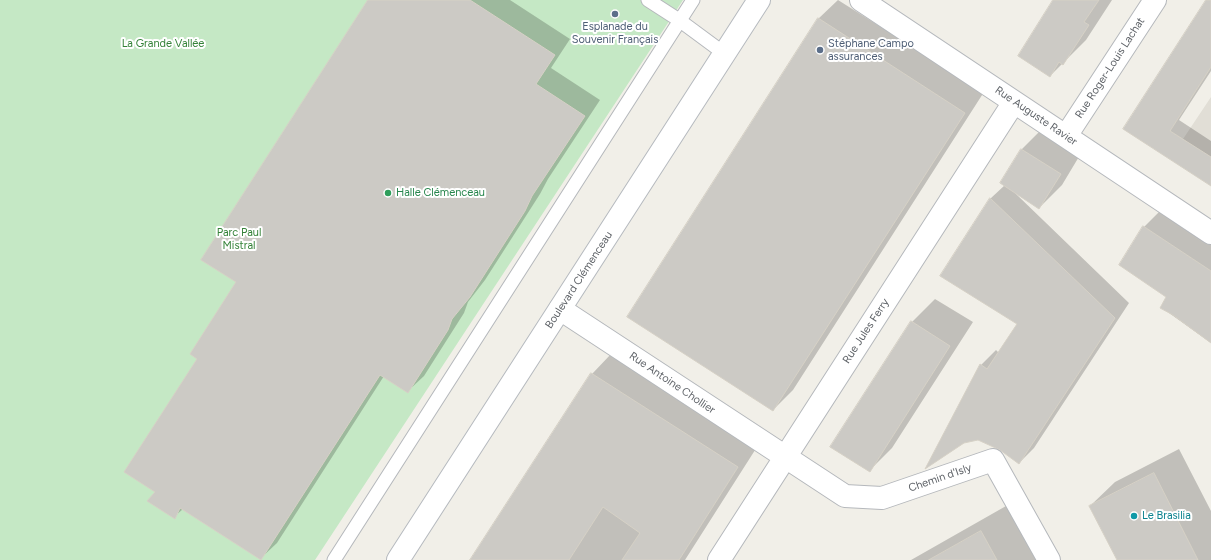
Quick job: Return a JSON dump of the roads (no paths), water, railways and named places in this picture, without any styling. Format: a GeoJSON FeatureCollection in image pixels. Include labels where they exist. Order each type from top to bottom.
{"type":"FeatureCollection","features":[{"type":"Feature","properties":{"kind":"street","name":"Boulevard Clémenceau"},"geometry":{"type":"LineString","coordinates":[[398,560],[759,0]]}},
{"type":"Feature","properties":{"kind":"street","name":"Rue Auguste Ravier"},"geometry":{"type":"LineString","coordinates":[[861,0],[1211,233]]}},
{"type":"Feature","properties":{"kind":"street","name":"Rue Roger-Louis Lachat"},"geometry":{"type":"LineString","coordinates":[[1066,136],[1155,0]]}},
{"type":"Feature","properties":{"kind":"street","name":"Rue Jules Ferry"},"geometry":{"type":"LineString","coordinates":[[719,560],[1014,102]]}},
{"type":"Feature","properties":{"kind":"street","name":"Rue Antoine Chollier"},"geometry":{"type":"LineString","coordinates":[[560,309],[785,457]]}},
{"type":"Feature","properties":{"kind":"street","name":"Chemin d'Isly"},"geometry":{"type":"LineString","coordinates":[[785,457],[845,496],[882,498],[993,460],[1049,560]]}},
{"type":"Feature","properties":{"kind":"lane"},"geometry":{"type":"LineString","coordinates":[[648,0],[679,20],[725,54]]}},
{"type":"Feature","properties":{"kind":"lane"},"geometry":{"type":"LineString","coordinates":[[334,560],[447,386],[693,0]]}},
{"type":"Feature","properties":{"kind":"place","name":"Esplanade du Souvenir Français"},"geometry":{"type":"Point","coordinates":[615,14]}},
{"type":"Feature","properties":{"kind":"place","name":"Stéphane Campo assurances"},"geometry":{"type":"Point","coordinates":[820,50]}},
{"type":"Feature","properties":{"kind":"place","name":"Halle Clémenceau"},"geometry":{"type":"Point","coordinates":[388,193]}},
{"type":"Feature","properties":{"kind":"place","name":"Le Brasilia"},"geometry":{"type":"Point","coordinates":[1134,516]}},
{"type":"Feature","properties":{"kind":"park label","name":"La Grande Vallée"},"geometry":{"type":"Point","coordinates":[163,44]}},
{"type":"Feature","properties":{"kind":"park label","name":"Parc Paul Mistral"},"geometry":{"type":"Point","coordinates":[239,239]}}]}
